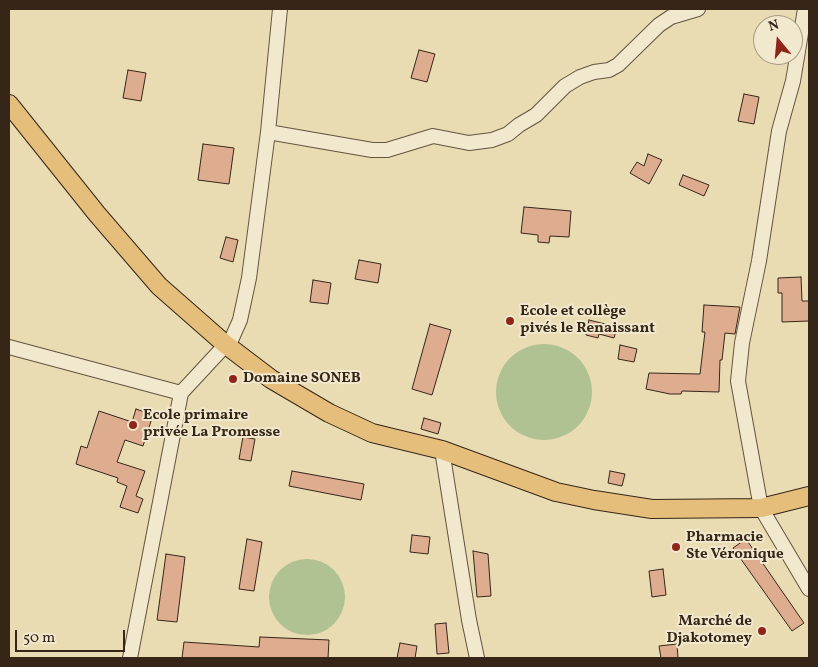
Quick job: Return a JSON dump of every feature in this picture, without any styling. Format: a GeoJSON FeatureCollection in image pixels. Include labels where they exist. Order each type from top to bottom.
{"type":"FeatureCollection","features":[{"type":"Feature","properties":{"kind":"main road"},"geometry":{"type":"LineString","coordinates":[[9,104],[97,214],[159,286],[225,344],[272,379],[329,413],[372,433],[442,450],[556,492],[594,500],[652,509],[761,508],[809,496]]}},
{"type":"Feature","properties":{"kind":"street"},"geometry":{"type":"LineString","coordinates":[[130,658],[181,393],[232,338],[240,320],[249,278],[268,132],[280,9]]}},
{"type":"Feature","properties":{"kind":"street"},"geometry":{"type":"LineString","coordinates":[[268,132],[353,148],[380,150],[433,136],[470,143],[492,140],[508,134],[536,115],[565,86],[580,77],[594,72],[609,70],[618,65],[659,25],[671,17],[698,9]]}},
{"type":"Feature","properties":{"kind":"street"},"geometry":{"type":"LineString","coordinates":[[805,9],[793,81],[779,131],[738,381],[761,508],[809,589]]}},
{"type":"Feature","properties":{"kind":"street"},"geometry":{"type":"LineString","coordinates":[[9,347],[181,393]]}},
{"type":"Feature","properties":{"kind":"street"},"geometry":{"type":"LineString","coordinates":[[442,450],[468,620],[477,658]]}},
{"type":"Feature","properties":{"kind":"green space"},"geometry":{"type":"Polygon","coordinates":[[[544,344],[562,348],[578,358],[588,374],[592,392],[588,410],[578,426],[562,436],[544,440],[526,436],[510,426],[500,410],[496,392],[500,374],[510,358],[526,348],[544,344]]]}},
{"type":"Feature","properties":{"kind":"green space"},"geometry":{"type":"Polygon","coordinates":[[[300,559],[314,559],[328,565],[339,576],[345,590],[342,612],[334,624],[314,635],[300,635],[286,629],[275,618],[269,604],[269,590],[275,576],[286,565],[300,559]]]}},
{"type":"Feature","properties":{"kind":"building"},"geometry":{"type":"Polygon","coordinates":[[[419,50],[435,54],[427,82],[411,78],[419,50]]]}},
{"type":"Feature","properties":{"kind":"building"},"geometry":{"type":"Polygon","coordinates":[[[128,70],[146,73],[141,101],[123,98],[128,70]]]}},
{"type":"Feature","properties":{"kind":"building"},"geometry":{"type":"Polygon","coordinates":[[[744,94],[759,97],[754,124],[738,121],[744,94]]]}},
{"type":"Feature","properties":{"kind":"building"},"geometry":{"type":"Polygon","coordinates":[[[203,144],[234,148],[229,184],[198,180],[203,144]]]}},
{"type":"Feature","properties":{"kind":"building"},"geometry":{"type":"Polygon","coordinates":[[[648,154],[662,160],[649,184],[630,173],[637,162],[644,166],[648,154]]]}},
{"type":"Feature","properties":{"kind":"building"},"geometry":{"type":"Polygon","coordinates":[[[683,175],[709,185],[704,196],[679,185],[683,175]]]}},
{"type":"Feature","properties":{"kind":"building"},"geometry":{"type":"Polygon","coordinates":[[[524,207],[571,211],[569,237],[550,236],[549,243],[538,242],[538,235],[521,233],[524,207]]]}},
{"type":"Feature","properties":{"kind":"building"},"geometry":{"type":"Polygon","coordinates":[[[226,237],[238,240],[233,262],[220,258],[226,237]]]}},
{"type":"Feature","properties":{"kind":"building"},"geometry":{"type":"Polygon","coordinates":[[[359,260],[381,264],[378,283],[355,279],[359,260]]]}},
{"type":"Feature","properties":{"kind":"building"},"geometry":{"type":"Polygon","coordinates":[[[801,277],[802,301],[809,301],[809,321],[782,322],[782,293],[778,293],[778,278],[801,277]]]}},
{"type":"Feature","properties":{"kind":"building"},"geometry":{"type":"Polygon","coordinates":[[[313,280],[331,283],[328,304],[310,302],[313,280]]]}},
{"type":"Feature","properties":{"kind":"building"},"geometry":{"type":"Polygon","coordinates":[[[704,305],[740,307],[735,334],[725,333],[722,360],[720,360],[719,392],[682,391],[681,394],[670,394],[646,389],[649,373],[700,374],[705,332],[702,332],[704,305]]]}},
{"type":"Feature","properties":{"kind":"building"},"geometry":{"type":"Polygon","coordinates":[[[589,320],[617,327],[614,338],[599,334],[598,338],[586,335],[589,320]]]}},
{"type":"Feature","properties":{"kind":"building"},"geometry":{"type":"Polygon","coordinates":[[[430,324],[451,330],[432,395],[412,389],[430,324]]]}},
{"type":"Feature","properties":{"kind":"building"},"geometry":{"type":"Polygon","coordinates":[[[620,345],[637,349],[634,362],[618,359],[620,345]]]}},
{"type":"Feature","properties":{"kind":"building"},"geometry":{"type":"Polygon","coordinates":[[[136,409],[153,415],[143,446],[125,440],[117,462],[145,471],[136,496],[143,499],[138,513],[120,507],[127,486],[117,482],[118,478],[76,464],[81,446],[87,448],[99,411],[132,422],[136,409]]]}},
{"type":"Feature","properties":{"kind":"building"},"geometry":{"type":"Polygon","coordinates":[[[424,418],[441,423],[438,434],[421,429],[424,418]]]}},
{"type":"Feature","properties":{"kind":"building"},"geometry":{"type":"Polygon","coordinates":[[[243,437],[255,439],[251,461],[239,459],[243,437]]]}},
{"type":"Feature","properties":{"kind":"building"},"geometry":{"type":"Polygon","coordinates":[[[292,471],[364,484],[361,500],[289,486],[292,471]]]}},
{"type":"Feature","properties":{"kind":"building"},"geometry":{"type":"Polygon","coordinates":[[[610,471],[625,474],[622,486],[608,483],[610,471]]]}},
{"type":"Feature","properties":{"kind":"building"},"geometry":{"type":"Polygon","coordinates":[[[412,535],[430,537],[428,554],[410,552],[412,535]]]}},
{"type":"Feature","properties":{"kind":"building"},"geometry":{"type":"Polygon","coordinates":[[[247,539],[262,542],[254,591],[239,589],[247,539]]]}},
{"type":"Feature","properties":{"kind":"building"},"geometry":{"type":"Polygon","coordinates":[[[746,539],[804,623],[792,631],[733,548],[746,539]]]}},
{"type":"Feature","properties":{"kind":"building"},"geometry":{"type":"Polygon","coordinates":[[[473,551],[488,554],[491,596],[477,597],[473,551]]]}},
{"type":"Feature","properties":{"kind":"building"},"geometry":{"type":"Polygon","coordinates":[[[166,554],[185,557],[177,622],[157,620],[166,554]]]}},
{"type":"Feature","properties":{"kind":"building"},"geometry":{"type":"Polygon","coordinates":[[[663,569],[666,595],[652,597],[649,571],[663,569]]]}},
{"type":"Feature","properties":{"kind":"building"},"geometry":{"type":"Polygon","coordinates":[[[446,623],[449,653],[437,654],[435,624],[446,623]]]}},
{"type":"Feature","properties":{"kind":"building"},"geometry":{"type":"Polygon","coordinates":[[[260,637],[329,640],[328,658],[182,658],[184,642],[259,647],[260,637]]]}},
{"type":"Feature","properties":{"kind":"building"},"geometry":{"type":"Polygon","coordinates":[[[400,643],[417,646],[415,658],[397,658],[400,643]]]}},
{"type":"Feature","properties":{"kind":"building"},"geometry":{"type":"Polygon","coordinates":[[[677,644],[678,658],[661,658],[659,646],[677,644]]]}},
{"type":"Feature","properties":{"kind":"place","name":"Ecole et collège pivés le Renaissant"},"geometry":{"type":"Point","coordinates":[510,321]}},
{"type":"Feature","properties":{"kind":"place","name":"Domaine SONEB"},"geometry":{"type":"Point","coordinates":[233,379]}},
{"type":"Feature","properties":{"kind":"place","name":"Ecole primaire privée La Promesse"},"geometry":{"type":"Point","coordinates":[133,425]}},
{"type":"Feature","properties":{"kind":"place","name":"Pharmacie Ste Véronique"},"geometry":{"type":"Point","coordinates":[676,547]}},
{"type":"Feature","properties":{"kind":"place","name":"Marché de Djakotomey"},"geometry":{"type":"Point","coordinates":[762,631]}}]}
